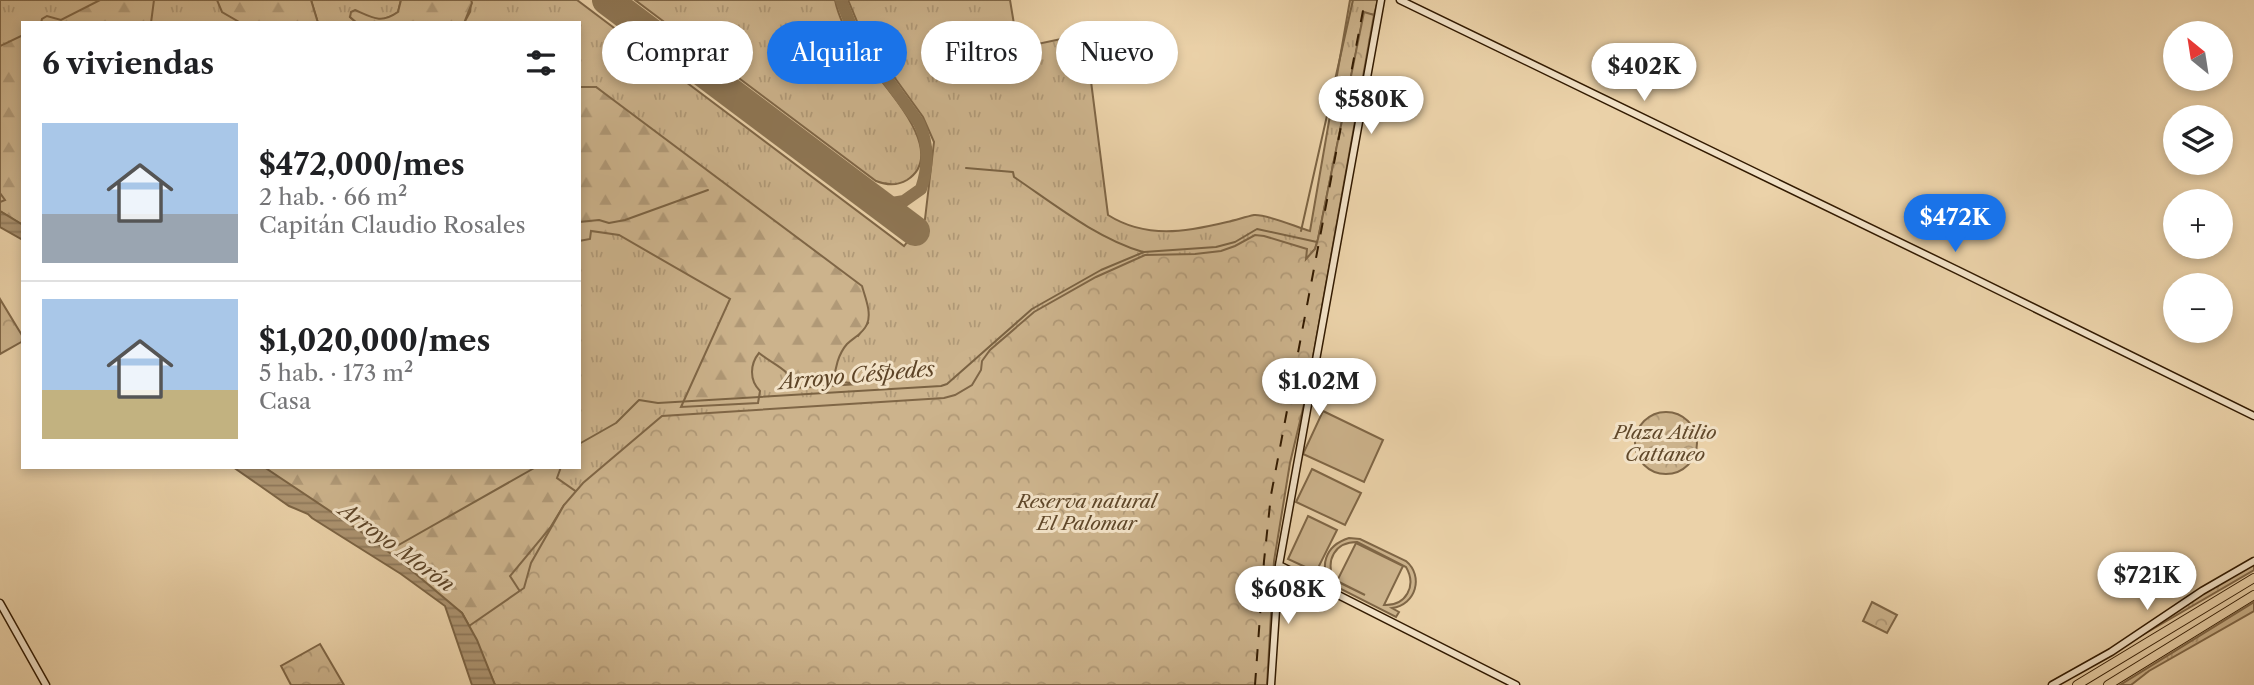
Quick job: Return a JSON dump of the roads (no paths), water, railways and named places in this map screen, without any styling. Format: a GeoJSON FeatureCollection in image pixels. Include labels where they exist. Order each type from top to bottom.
{"type":"FeatureCollection","features":[{"type":"Feature","properties":{"kind":"highway"},"geometry":{"type":"LineString","coordinates":[[2077,685],[2254,578]]}},
{"type":"Feature","properties":{"kind":"highway"},"geometry":{"type":"LineString","coordinates":[[2108,685],[2254,594]]}},
{"type":"Feature","properties":{"kind":"street"},"geometry":{"type":"LineString","coordinates":[[1271,685],[1279,565],[1381,0]]}},
{"type":"Feature","properties":{"kind":"street"},"geometry":{"type":"LineString","coordinates":[[1400,0],[2254,416]]}},
{"type":"Feature","properties":{"kind":"street"},"geometry":{"type":"LineString","coordinates":[[2052,685],[2112,652],[2202,591],[2254,561]]}},
{"type":"Feature","properties":{"kind":"street"},"geometry":{"type":"LineString","coordinates":[[1279,565],[1516,685]]}},
{"type":"Feature","properties":{"kind":"street"},"geometry":{"type":"LineString","coordinates":[[0,603],[46,685]]}},
{"type":"Feature","properties":{"kind":"waterway"},"geometry":{"type":"LineString","coordinates":[[1301,231],[1353,0]]}},
{"type":"Feature","properties":{"kind":"waterway"},"geometry":{"type":"LineString","coordinates":[[966,168],[1013,172],[1014,177],[1076,219],[1109,238],[1143,252]]}},
{"type":"Feature","properties":{"kind":"waterway"},"geometry":{"type":"LineString","coordinates":[[581,222],[599,220],[609,223],[625,220],[708,190]]}},
{"type":"Feature","properties":{"kind":"waterway","name":"Arroyo Céspedes"},"geometry":{"type":"LineString","coordinates":[[581,443],[616,423],[639,400],[658,403],[941,386],[947,384],[1032,309],[1101,270],[1144,252],[1216,247],[1235,242],[1257,229],[1317,242]]}},
{"type":"Feature","properties":{"kind":"waterway","name":"Arroyo Céspedes"},"geometry":{"type":"LineString","coordinates":[[388,551],[532,469]]}},
{"type":"Feature","properties":{"kind":"railway"},"geometry":{"type":"LineString","coordinates":[[1255,685],[1271,495],[1365,0]]}},
{"type":"Feature","properties":{"kind":"park label","name":"Plaza Atilio Cattaneo"},"geometry":{"type":"Point","coordinates":[1665,443]}},
{"type":"Feature","properties":{"kind":"park label","name":"Reserva natural El Palomar"},"geometry":{"type":"Point","coordinates":[1087,512]}},
{"type":"Feature","properties":{"kind":"water label","name":"Arroyo Morón"},"geometry":{"type":"Point","coordinates":[397,547]}}]}
